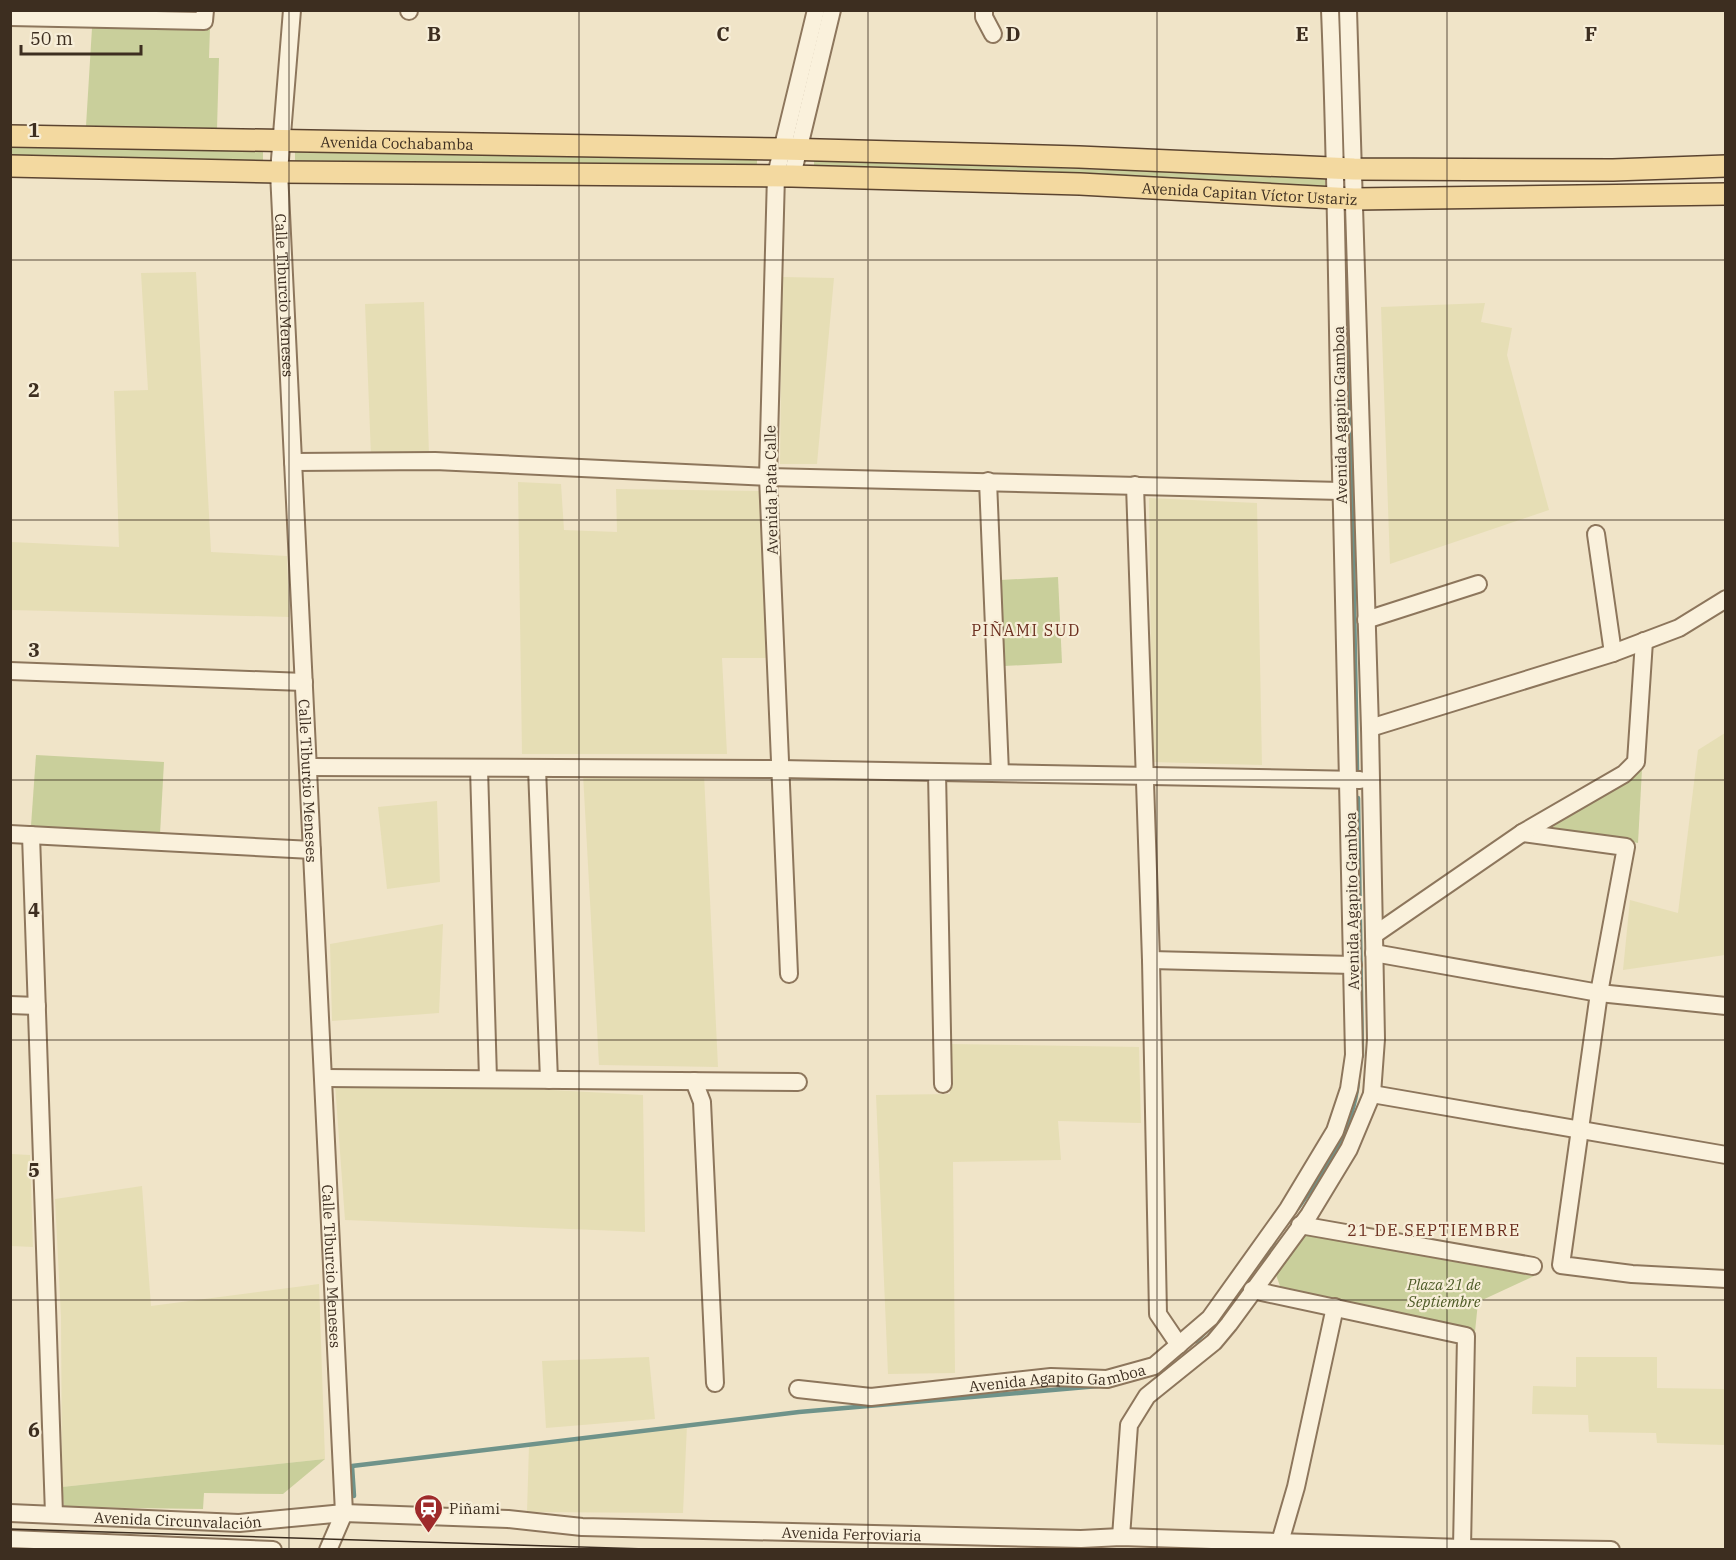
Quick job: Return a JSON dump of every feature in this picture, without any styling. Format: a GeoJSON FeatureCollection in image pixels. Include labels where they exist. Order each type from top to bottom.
{"type":"FeatureCollection","features":[{"type":"Feature","properties":{"kind":"main road","name":"Avenida Cochabamba"},"geometry":{"type":"LineString","coordinates":[[10,136],[790,150]]}},
{"type":"Feature","properties":{"kind":"main road","name":"Avenida Capitan Víctor Ustariz"},"geometry":{"type":"LineString","coordinates":[[790,150],[1079,157],[1345,169],[1613,170],[1725,166]]}},
{"type":"Feature","properties":{"kind":"main road","name":"Avenida Cochabamba"},"geometry":{"type":"LineString","coordinates":[[10,165],[279,172],[784,175]]}},
{"type":"Feature","properties":{"kind":"main road","name":"Avenida Capitan Víctor Ustariz"},"geometry":{"type":"LineString","coordinates":[[784,175],[1080,184],[1346,198],[1725,194]]}},
{"type":"Feature","properties":{"kind":"street","name":"Calle Tiburcio Meneses"},"geometry":{"type":"LineString","coordinates":[[292,10],[279,172],[344,1513],[328,1550]]}},
{"type":"Feature","properties":{"kind":"street","name":"Avenida Pata Calle"},"geometry":{"type":"LineString","coordinates":[[789,974],[768,477],[784,175],[816,10]]}},
{"type":"Feature","properties":{"kind":"street","name":"Avenida Pata Calle"},"geometry":{"type":"LineString","coordinates":[[790,150],[832,10]]}},
{"type":"Feature","properties":{"kind":"street"},"geometry":{"type":"LineString","coordinates":[[984,10],[984,17],[993,34]]}},
{"type":"Feature","properties":{"kind":"street","name":"Avenida Agapito Gamboa"},"geometry":{"type":"LineString","coordinates":[[1330,10],[1345,169]]}},
{"type":"Feature","properties":{"kind":"street","name":"Avenida Agapito Gamboa"},"geometry":{"type":"LineString","coordinates":[[1121,1537],[1129,1425],[1147,1396],[1214,1342],[1300,1225],[1349,1149],[1372,1094],[1376,1039],[1370,728],[1345,169],[1348,10]]}},
{"type":"Feature","properties":{"kind":"street"},"geometry":{"type":"LineString","coordinates":[[10,17],[204,16]]}},
{"type":"Feature","properties":{"kind":"street","name":"Avenida Agapito Gamboa"},"geometry":{"type":"LineString","coordinates":[[798,1389],[870,1397],[1051,1377],[1107,1378],[1154,1366],[1210,1318],[1288,1209],[1335,1131],[1349,1089],[1354,1056],[1351,780],[1341,491],[1346,198]]}},
{"type":"Feature","properties":{"kind":"street"},"geometry":{"type":"LineString","coordinates":[[293,462],[435,461],[768,477],[1341,491]]}},
{"type":"Feature","properties":{"kind":"street"},"geometry":{"type":"LineString","coordinates":[[988,481],[1000,773]]}},
{"type":"Feature","properties":{"kind":"street"},"geometry":{"type":"LineString","coordinates":[[1135,485],[1143,776],[1151,960],[1158,1314],[1179,1345]]}},
{"type":"Feature","properties":{"kind":"street"},"geometry":{"type":"LineString","coordinates":[[1596,534],[1613,653]]}},
{"type":"Feature","properties":{"kind":"street"},"geometry":{"type":"LineString","coordinates":[[1366,620],[1478,584]]}},
{"type":"Feature","properties":{"kind":"street"},"geometry":{"type":"LineString","coordinates":[[1370,728],[1613,653],[1679,628],[1725,599]]}},
{"type":"Feature","properties":{"kind":"street"},"geometry":{"type":"LineString","coordinates":[[1374,934],[1522,832],[1624,774],[1636,762],[1644,641]]}},
{"type":"Feature","properties":{"kind":"street"},"geometry":{"type":"LineString","coordinates":[[10,671],[304,682]]}},
{"type":"Feature","properties":{"kind":"street"},"geometry":{"type":"LineString","coordinates":[[308,767],[780,769],[1370,780]]}},
{"type":"Feature","properties":{"kind":"street"},"geometry":{"type":"LineString","coordinates":[[479,768],[488,1079]]}},
{"type":"Feature","properties":{"kind":"street"},"geometry":{"type":"LineString","coordinates":[[537,768],[549,1080]]}},
{"type":"Feature","properties":{"kind":"street"},"geometry":{"type":"LineString","coordinates":[[937,772],[943,1084]]}},
{"type":"Feature","properties":{"kind":"street"},"geometry":{"type":"LineString","coordinates":[[1522,832],[1626,847],[1599,993],[1561,1264],[1632,1274],[1725,1279]]}},
{"type":"Feature","properties":{"kind":"street"},"geometry":{"type":"LineString","coordinates":[[10,834],[312,850]]}},
{"type":"Feature","properties":{"kind":"street"},"geometry":{"type":"LineString","coordinates":[[31,835],[54,1514]]}},
{"type":"Feature","properties":{"kind":"street"},"geometry":{"type":"LineString","coordinates":[[1374,953],[1599,993],[1725,1006]]}},
{"type":"Feature","properties":{"kind":"street"},"geometry":{"type":"LineString","coordinates":[[1151,960],[1353,965]]}},
{"type":"Feature","properties":{"kind":"street"},"geometry":{"type":"LineString","coordinates":[[10,1005],[37,1006]]}},
{"type":"Feature","properties":{"kind":"street"},"geometry":{"type":"LineString","coordinates":[[324,1078],[798,1082]]}},
{"type":"Feature","properties":{"kind":"street"},"geometry":{"type":"LineString","coordinates":[[694,1081],[702,1102],[715,1383]]}},
{"type":"Feature","properties":{"kind":"street"},"geometry":{"type":"LineString","coordinates":[[1372,1094],[1725,1155]]}},
{"type":"Feature","properties":{"kind":"street"},"geometry":{"type":"LineString","coordinates":[[1300,1225],[1533,1266]]}},
{"type":"Feature","properties":{"kind":"street"},"geometry":{"type":"LineString","coordinates":[[1252,1290],[1466,1336],[1462,1548]]}},
{"type":"Feature","properties":{"kind":"street"},"geometry":{"type":"LineString","coordinates":[[1280,1542],[1296,1487],[1335,1307]]}},
{"type":"Feature","properties":{"kind":"street","name":"Avenida Circunvalación"},"geometry":{"type":"LineString","coordinates":[[10,1513],[239,1523],[344,1513]]}},
{"type":"Feature","properties":{"kind":"street","name":"Avenida Ferroviaria"},"geometry":{"type":"LineString","coordinates":[[344,1513],[508,1519],[582,1527],[1078,1544],[1121,1537],[1462,1548],[1611,1550]]}},
{"type":"Feature","properties":{"kind":"street","name":"Avenida Circunvalación"},"geometry":{"type":"LineString","coordinates":[[10,1539],[273,1550]]}},
{"type":"Feature","properties":{"kind":"shaded area"},"geometry":{"type":"Polygon","coordinates":[[[196,272],[211,552],[287,556],[289,617],[11,610],[11,542],[119,547],[114,391],[148,390],[141,273],[196,272]]]}},
{"type":"Feature","properties":{"kind":"shaded area"},"geometry":{"type":"Polygon","coordinates":[[[782,277],[834,278],[817,464],[780,464],[782,277]]]}},
{"type":"Feature","properties":{"kind":"shaded area"},"geometry":{"type":"Polygon","coordinates":[[[424,302],[429,454],[371,456],[365,304],[424,302]]]}},
{"type":"Feature","properties":{"kind":"shaded area"},"geometry":{"type":"Polygon","coordinates":[[[1485,303],[1481,322],[1512,328],[1507,355],[1549,510],[1390,564],[1381,307],[1485,303]]]}},
{"type":"Feature","properties":{"kind":"shaded area"},"geometry":{"type":"Polygon","coordinates":[[[518,482],[561,484],[564,530],[617,532],[616,489],[760,491],[767,658],[722,658],[727,754],[522,754],[518,482]]]}},
{"type":"Feature","properties":{"kind":"shaded area"},"geometry":{"type":"Polygon","coordinates":[[[1149,498],[1257,503],[1262,765],[1152,762],[1149,498]]]}},
{"type":"Feature","properties":{"kind":"shaded area"},"geometry":{"type":"Polygon","coordinates":[[[1725,733],[1725,955],[1623,970],[1630,900],[1678,913],[1698,750],[1725,733]]]}},
{"type":"Feature","properties":{"kind":"shaded area"},"geometry":{"type":"Polygon","coordinates":[[[583,774],[704,774],[718,1067],[599,1065],[583,774]]]}},
{"type":"Feature","properties":{"kind":"shaded area"},"geometry":{"type":"Polygon","coordinates":[[[437,801],[440,882],[387,889],[378,807],[437,801]]]}},
{"type":"Feature","properties":{"kind":"shaded area"},"geometry":{"type":"Polygon","coordinates":[[[443,924],[439,1013],[332,1021],[330,944],[443,924]]]}},
{"type":"Feature","properties":{"kind":"shaded area"},"geometry":{"type":"Polygon","coordinates":[[[949,1044],[1139,1047],[1141,1123],[1058,1121],[1061,1160],[953,1162],[955,1373],[888,1374],[876,1095],[950,1094],[949,1044]]]}},
{"type":"Feature","properties":{"kind":"shaded area"},"geometry":{"type":"Polygon","coordinates":[[[335,1084],[517,1088],[643,1095],[645,1232],[345,1220],[335,1084]]]}},
{"type":"Feature","properties":{"kind":"shaded area"},"geometry":{"type":"Polygon","coordinates":[[[11,1154],[30,1155],[33,1247],[11,1246],[11,1154]]]}},
{"type":"Feature","properties":{"kind":"shaded area"},"geometry":{"type":"Polygon","coordinates":[[[142,1186],[151,1306],[319,1284],[325,1459],[62,1487],[61,1317],[55,1199],[142,1186]]]}},
{"type":"Feature","properties":{"kind":"shaded area"},"geometry":{"type":"Polygon","coordinates":[[[649,1357],[655,1419],[546,1428],[542,1361],[649,1357]]]}},
{"type":"Feature","properties":{"kind":"shaded area"},"geometry":{"type":"Polygon","coordinates":[[[1576,1357],[1657,1357],[1657,1388],[1725,1389],[1725,1445],[1657,1443],[1656,1433],[1589,1432],[1588,1415],[1532,1414],[1533,1386],[1576,1387],[1576,1357]]]}},
{"type":"Feature","properties":{"kind":"shaded area"},"geometry":{"type":"Polygon","coordinates":[[[687,1425],[683,1513],[527,1512],[529,1445],[687,1425]]]}},
{"type":"Feature","properties":{"kind":"green space"},"geometry":{"type":"Polygon","coordinates":[[[92,28],[210,28],[209,58],[219,58],[217,129],[86,126],[92,28]]]}},
{"type":"Feature","properties":{"kind":"green space"},"geometry":{"type":"Polygon","coordinates":[[[11,146],[263,152],[263,161],[11,156],[11,146]]]}},
{"type":"Feature","properties":{"kind":"green space"},"geometry":{"type":"Polygon","coordinates":[[[295,152],[757,157],[757,166],[295,161],[295,152]]]}},
{"type":"Feature","properties":{"kind":"green space"},"geometry":{"type":"Polygon","coordinates":[[[814,159],[1325,178],[1325,187],[814,169],[814,159]]]}},
{"type":"Feature","properties":{"kind":"green space"},"geometry":{"type":"Polygon","coordinates":[[[1058,577],[1062,663],[1004,666],[1000,580],[1058,577]]]}},
{"type":"Feature","properties":{"kind":"green space"},"geometry":{"type":"Polygon","coordinates":[[[36,755],[164,762],[160,834],[31,826],[36,755]]]}},
{"type":"Feature","properties":{"kind":"green space"},"geometry":{"type":"Polygon","coordinates":[[[1642,769],[1638,843],[1551,828],[1642,769]]]}},
{"type":"Feature","properties":{"kind":"green space","name":"Plaza 21 de Septiembre"},"geometry":{"type":"Polygon","coordinates":[[[1304,1235],[1534,1276],[1478,1302],[1475,1332],[1289,1293],[1280,1286],[1276,1275],[1304,1235]]]}},
{"type":"Feature","properties":{"kind":"green space"},"geometry":{"type":"Polygon","coordinates":[[[325,1459],[283,1494],[204,1493],[203,1509],[64,1507],[62,1487],[325,1459]]]}},
{"type":"Feature","properties":{"kind":"waterway"},"geometry":{"type":"LineString","coordinates":[[1348,270],[1357,770]]}},
{"type":"Feature","properties":{"kind":"waterway"},"geometry":{"type":"LineString","coordinates":[[1358,798],[1362,1056]]}},
{"type":"Feature","properties":{"kind":"waterway"},"geometry":{"type":"LineString","coordinates":[[1298,1208],[1328,1164],[1344,1133],[1355,1100],[1358,1082]]}},
{"type":"Feature","properties":{"kind":"waterway"},"geometry":{"type":"LineString","coordinates":[[1262,1260],[1274,1242]]}},
{"type":"Feature","properties":{"kind":"waterway"},"geometry":{"type":"LineString","coordinates":[[1196,1341],[1214,1324]]}},
{"type":"Feature","properties":{"kind":"waterway"},"geometry":{"type":"LineString","coordinates":[[354,1496],[352,1466],[799,1412],[1098,1386]]}},
{"type":"Feature","properties":{"kind":"tram line"},"geometry":{"type":"LineString","coordinates":[[10,1529],[679,1550]]}},
{"type":"Feature","properties":{"kind":"place","name":"Piñami"},"geometry":{"type":"Point","coordinates":[428,1534]}},
{"type":"Feature","properties":{"kind":"district","name":"PIÑAMI SUD"},"geometry":{"type":"Point","coordinates":[1026,630]}},
{"type":"Feature","properties":{"kind":"district","name":"21 DE SEPTIEMBRE"},"geometry":{"type":"Point","coordinates":[1434,1230]}}]}
